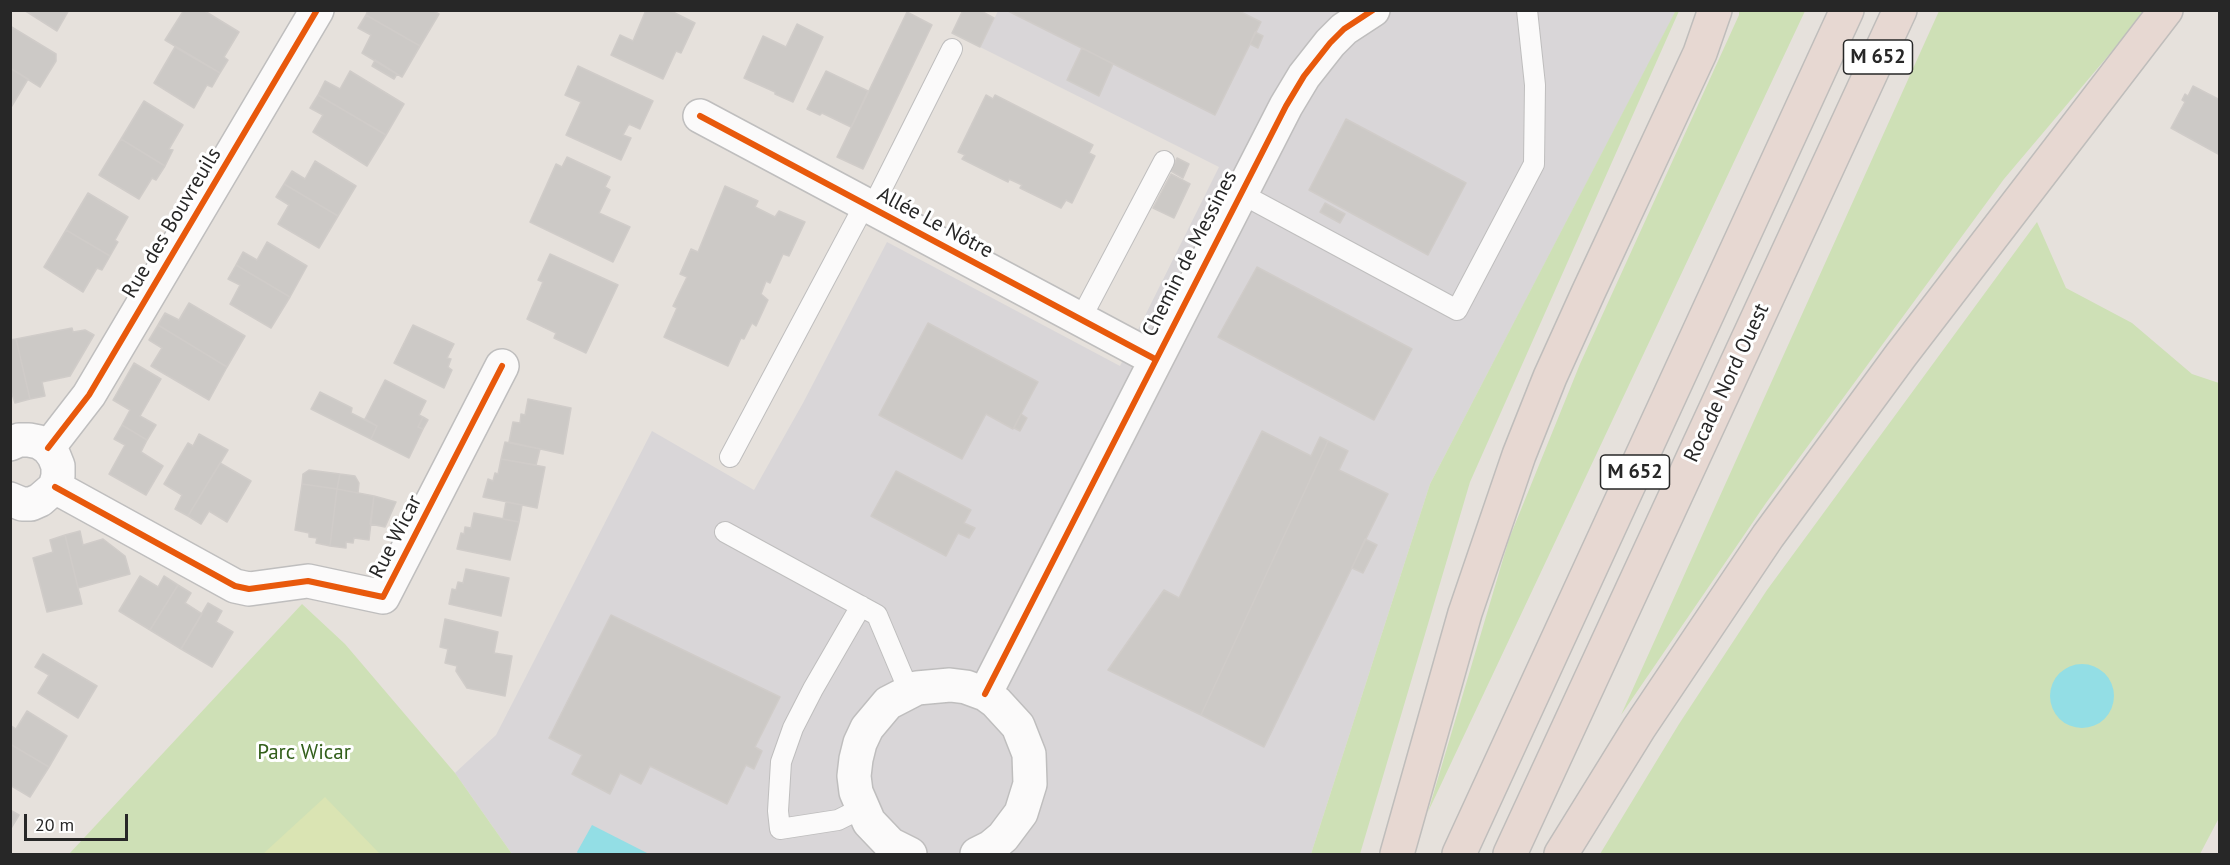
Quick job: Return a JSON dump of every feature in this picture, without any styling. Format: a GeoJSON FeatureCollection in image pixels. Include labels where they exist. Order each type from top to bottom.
{"type":"FeatureCollection","features":[{"type":"Feature","properties":{"kind":"highway"},"geometry":{"type":"LineString","coordinates":[[1397,855],[1465,613],[1519,455],[1550,377],[1700,53],[1715,10]]}},
{"type":"Feature","properties":{"kind":"highway","name":"M 652"},"geometry":{"type":"LineString","coordinates":[[1459,855],[1847,10]]}},
{"type":"Feature","properties":{"kind":"highway","name":"Rocade Nord Ouest"},"geometry":{"type":"LineString","coordinates":[[1510,855],[1900,10]]}},
{"type":"Feature","properties":{"kind":"highway"},"geometry":{"type":"LineString","coordinates":[[1561,855],[1639,728],[1768,536],[1901,355],[2166,10]]}},
{"type":"Feature","properties":{"kind":"street","name":"Chemin de Messines"},"geometry":{"type":"LineString","coordinates":[[985,694],[1286,106],[1304,76],[1330,43],[1373,10]]}},
{"type":"Feature","properties":{"kind":"street","name":"Rue des Bouvreuils"},"geometry":{"type":"LineString","coordinates":[[48,448],[89,395],[309,14]]}},
{"type":"Feature","properties":{"kind":"street","name":"Allée Le Nôtre"},"geometry":{"type":"LineString","coordinates":[[700,116],[1155,359]]}},
{"type":"Feature","properties":{"kind":"street","name":"Rue Wicar"},"geometry":{"type":"LineString","coordinates":[[55,487],[235,586],[249,589],[308,581],[383,597],[501,366]]}},
{"type":"Feature","properties":{"kind":"street"},"geometry":{"type":"LineString","coordinates":[[10,444],[19,440],[39,442],[48,448],[58,466],[55,487],[49,494],[31,504],[11,502]]}},
{"type":"Feature","properties":{"kind":"street"},"geometry":{"type":"LineString","coordinates":[[910,855],[879,834],[862,808],[856,792],[854,776],[860,743],[876,715],[888,703],[909,691],[934,685],[950,685],[966,687],[985,694],[1008,713],[1025,739],[1031,769],[1027,799],[1021,813],[1003,837],[977,855]]}},
{"type":"Feature","properties":{"kind":"lane"},"geometry":{"type":"LineString","coordinates":[[1240,193],[1457,310],[1534,164],[1535,85],[1527,10]]}},
{"type":"Feature","properties":{"kind":"lane"},"geometry":{"type":"LineString","coordinates":[[730,457],[869,206],[952,49]]}},
{"type":"Feature","properties":{"kind":"lane"},"geometry":{"type":"LineString","coordinates":[[1080,320],[1164,161]]}},
{"type":"Feature","properties":{"kind":"lane"},"geometry":{"type":"LineString","coordinates":[[725,532],[877,615],[909,691]]}},
{"type":"Feature","properties":{"kind":"lane"},"geometry":{"type":"LineString","coordinates":[[861,606],[793,728],[781,762],[778,811],[780,829],[838,820],[862,808]]}},
{"type":"Feature","properties":{"kind":"shaded area"},"geometry":{"type":"Polygon","coordinates":[[[998,11],[1676,11],[1430,484],[1311,854],[512,854],[455,773],[496,735],[652,431],[754,490],[803,403],[887,242],[1120,366],[1219,167],[980,47],[998,11]]]}},
{"type":"Feature","properties":{"kind":"green space"},"geometry":{"type":"Polygon","coordinates":[[[1676,10],[1679,11],[1470,482],[1360,854],[1311,854],[1430,484],[1676,10]]]}},
{"type":"Feature","properties":{"kind":"green space"},"geometry":{"type":"Polygon","coordinates":[[[1739,11],[1805,11],[1428,812],[1509,539],[1580,364],[1739,11]]]}},
{"type":"Feature","properties":{"kind":"green space"},"geometry":{"type":"Polygon","coordinates":[[[1939,11],[2146,11],[2004,179],[1766,503],[1621,715],[1939,11]]]}},
{"type":"Feature","properties":{"kind":"green space"},"geometry":{"type":"Polygon","coordinates":[[[2037,222],[2066,288],[2132,323],[2192,374],[2219,383],[2220,816],[2200,854],[1600,854],[1679,724],[1767,590],[2037,222]]]}},
{"type":"Feature","properties":{"kind":"green space","name":"Parc Wicar"},"geometry":{"type":"Polygon","coordinates":[[[302,604],[345,644],[455,773],[512,854],[69,854],[302,604]]]}},
{"type":"Feature","properties":{"kind":"green space"},"geometry":{"type":"Polygon","coordinates":[[[325,797],[380,854],[264,853],[325,797]]]}},
{"type":"Feature","properties":{"kind":"water"},"geometry":{"type":"Polygon","coordinates":[[[2082,664],[2100,670],[2108,678],[2114,696],[2108,714],[2100,722],[2082,728],[2064,722],[2056,714],[2050,696],[2056,678],[2064,670],[2082,664]]]}},
{"type":"Feature","properties":{"kind":"water"},"geometry":{"type":"Polygon","coordinates":[[[592,825],[649,854],[578,854],[592,825]]]}},
{"type":"Feature","properties":{"kind":"building"},"geometry":{"type":"Polygon","coordinates":[[[24,10],[69,10],[57,31],[24,10]]]}},
{"type":"Feature","properties":{"kind":"building"},"geometry":{"type":"Polygon","coordinates":[[[184,10],[203,10],[239,32],[224,57],[228,60],[220,73],[165,40],[184,10]]]}},
{"type":"Feature","properties":{"kind":"building"},"geometry":{"type":"Polygon","coordinates":[[[368,10],[432,10],[439,14],[420,46],[366,15],[368,10]]]}},
{"type":"Feature","properties":{"kind":"building"},"geometry":{"type":"Polygon","coordinates":[[[646,10],[669,10],[695,23],[681,53],[676,51],[663,79],[611,55],[620,35],[633,41],[646,10]]]}},
{"type":"Feature","properties":{"kind":"building"},"geometry":{"type":"Polygon","coordinates":[[[963,10],[979,10],[994,18],[980,47],[952,33],[963,10]]]}},
{"type":"Feature","properties":{"kind":"building"},"geometry":{"type":"Polygon","coordinates":[[[1006,10],[1237,10],[1261,22],[1215,115],[1006,10]]]}},
{"type":"Feature","properties":{"kind":"building"},"geometry":{"type":"Polygon","coordinates":[[[907,12],[932,25],[863,169],[837,157],[907,12]]]}},
{"type":"Feature","properties":{"kind":"building"},"geometry":{"type":"Polygon","coordinates":[[[366,15],[420,46],[402,77],[362,53],[371,35],[358,28],[366,15]]]}},
{"type":"Feature","properties":{"kind":"building"},"geometry":{"type":"Polygon","coordinates":[[[797,24],[823,37],[793,102],[744,78],[763,36],[786,47],[797,24]]]}},
{"type":"Feature","properties":{"kind":"building"},"geometry":{"type":"Polygon","coordinates":[[[10,26],[56,54],[56,61],[40,87],[10,68],[10,26]]]}},
{"type":"Feature","properties":{"kind":"building"},"geometry":{"type":"Polygon","coordinates":[[[1255,32],[1263,36],[1258,48],[1250,44],[1255,32]]]}},
{"type":"Feature","properties":{"kind":"building"},"geometry":{"type":"Polygon","coordinates":[[[175,47],[220,73],[212,87],[207,85],[194,108],[154,83],[175,47]]]}},
{"type":"Feature","properties":{"kind":"building"},"geometry":{"type":"Polygon","coordinates":[[[1082,48],[1113,64],[1099,96],[1067,80],[1082,48]]]}},
{"type":"Feature","properties":{"kind":"building"},"geometry":{"type":"Polygon","coordinates":[[[375,60],[397,74],[394,79],[372,66],[375,60]]]}},
{"type":"Feature","properties":{"kind":"building"},"geometry":{"type":"Polygon","coordinates":[[[578,66],[653,101],[640,129],[629,124],[623,135],[631,138],[621,160],[566,135],[581,102],[565,95],[578,66]]]}},
{"type":"Feature","properties":{"kind":"building"},"geometry":{"type":"Polygon","coordinates":[[[10,68],[28,79],[10,109],[10,68]]]}},
{"type":"Feature","properties":{"kind":"building"},"geometry":{"type":"Polygon","coordinates":[[[350,71],[404,104],[386,135],[318,95],[325,81],[340,89],[350,71]]]}},
{"type":"Feature","properties":{"kind":"building"},"geometry":{"type":"Polygon","coordinates":[[[826,71],[868,91],[851,127],[822,113],[820,115],[807,109],[826,71]]]}},
{"type":"Feature","properties":{"kind":"building"},"geometry":{"type":"Polygon","coordinates":[[[2193,86],[2220,100],[2220,155],[2171,128],[2185,102],[2182,100],[2185,94],[2188,96],[2193,86]]]}},
{"type":"Feature","properties":{"kind":"building"},"geometry":{"type":"Polygon","coordinates":[[[318,95],[386,135],[367,166],[313,132],[323,115],[310,108],[318,95]]]}},
{"type":"Feature","properties":{"kind":"building"},"geometry":{"type":"Polygon","coordinates":[[[986,95],[993,99],[995,95],[1093,145],[1089,153],[1095,156],[1072,203],[1066,200],[1061,208],[1020,188],[1022,185],[1009,179],[1008,182],[962,159],[965,155],[958,152],[986,95]]]}},
{"type":"Feature","properties":{"kind":"building"},"geometry":{"type":"Polygon","coordinates":[[[144,101],[183,125],[169,149],[173,150],[165,166],[121,139],[144,101]]]}},
{"type":"Feature","properties":{"kind":"building"},"geometry":{"type":"Polygon","coordinates":[[[1346,119],[1466,183],[1428,255],[1309,190],[1346,119]]]}},
{"type":"Feature","properties":{"kind":"building"},"geometry":{"type":"Polygon","coordinates":[[[121,139],[165,166],[156,180],[152,178],[139,199],[99,175],[121,139]]]}},
{"type":"Feature","properties":{"kind":"building"},"geometry":{"type":"Polygon","coordinates":[[[567,157],[610,177],[605,187],[610,190],[599,213],[630,227],[613,262],[530,222],[556,164],[562,167],[567,157]]]}},
{"type":"Feature","properties":{"kind":"building"},"geometry":{"type":"Polygon","coordinates":[[[1177,158],[1189,164],[1183,178],[1171,171],[1177,158]]]}},
{"type":"Feature","properties":{"kind":"building"},"geometry":{"type":"Polygon","coordinates":[[[315,161],[356,186],[338,216],[284,184],[292,171],[305,179],[315,161]]]}},
{"type":"Feature","properties":{"kind":"building"},"geometry":{"type":"Polygon","coordinates":[[[1171,174],[1190,184],[1174,218],[1153,208],[1171,174]]]}},
{"type":"Feature","properties":{"kind":"building"},"geometry":{"type":"Polygon","coordinates":[[[284,184],[338,216],[319,248],[278,224],[289,205],[276,197],[284,184]]]}},
{"type":"Feature","properties":{"kind":"building"},"geometry":{"type":"Polygon","coordinates":[[[725,186],[758,201],[755,207],[775,217],[779,211],[805,222],[789,256],[783,254],[770,283],[766,281],[761,294],[768,300],[756,326],[752,323],[744,339],[741,338],[728,366],[664,337],[677,308],[673,306],[687,277],[680,274],[691,249],[698,252],[725,186]]]}},
{"type":"Feature","properties":{"kind":"building"},"geometry":{"type":"Polygon","coordinates":[[[88,193],[128,217],[115,240],[118,242],[110,256],[66,230],[88,193]]]}},
{"type":"Feature","properties":{"kind":"building"},"geometry":{"type":"Polygon","coordinates":[[[1325,203],[1345,214],[1340,223],[1320,212],[1325,203]]]}},
{"type":"Feature","properties":{"kind":"building"},"geometry":{"type":"Polygon","coordinates":[[[66,230],[110,256],[102,270],[97,268],[83,292],[44,267],[66,230]]]}},
{"type":"Feature","properties":{"kind":"building"},"geometry":{"type":"Polygon","coordinates":[[[267,242],[307,266],[290,297],[236,265],[243,252],[257,260],[267,242]]]}},
{"type":"Feature","properties":{"kind":"building"},"geometry":{"type":"Polygon","coordinates":[[[550,254],[618,285],[586,353],[554,338],[556,333],[527,319],[543,282],[538,280],[550,254]]]}},
{"type":"Feature","properties":{"kind":"building"},"geometry":{"type":"Polygon","coordinates":[[[236,265],[290,297],[271,328],[230,304],[240,285],[228,279],[236,265]]]}},
{"type":"Feature","properties":{"kind":"building"},"geometry":{"type":"Polygon","coordinates":[[[1257,267],[1412,349],[1374,420],[1218,337],[1257,267]]]}},
{"type":"Feature","properties":{"kind":"building"},"geometry":{"type":"Polygon","coordinates":[[[189,303],[245,336],[227,367],[158,325],[165,313],[179,320],[189,303]]]}},
{"type":"Feature","properties":{"kind":"building"},"geometry":{"type":"Polygon","coordinates":[[[928,323],[1038,382],[1013,429],[986,414],[962,459],[879,415],[928,323]]]}},
{"type":"Feature","properties":{"kind":"building"},"geometry":{"type":"Polygon","coordinates":[[[158,325],[227,367],[209,400],[151,366],[162,348],[149,340],[158,325]]]}},
{"type":"Feature","properties":{"kind":"building"},"geometry":{"type":"Polygon","coordinates":[[[413,325],[454,344],[447,358],[451,359],[448,367],[452,370],[444,388],[394,363],[413,325]]]}},
{"type":"Feature","properties":{"kind":"building"},"geometry":{"type":"Polygon","coordinates":[[[72,328],[73,332],[85,330],[94,335],[70,376],[42,382],[45,396],[30,399],[16,339],[72,328]]]}},
{"type":"Feature","properties":{"kind":"building"},"geometry":{"type":"Polygon","coordinates":[[[16,339],[30,399],[15,403],[10,388],[10,340],[16,339]]]}},
{"type":"Feature","properties":{"kind":"building"},"geometry":{"type":"Polygon","coordinates":[[[134,363],[161,379],[140,416],[156,425],[147,440],[122,425],[130,410],[113,400],[134,363]]]}},
{"type":"Feature","properties":{"kind":"building"},"geometry":{"type":"Polygon","coordinates":[[[385,380],[426,401],[419,415],[423,417],[418,427],[423,429],[409,458],[371,439],[377,426],[365,419],[385,380]]]}},
{"type":"Feature","properties":{"kind":"building"},"geometry":{"type":"Polygon","coordinates":[[[320,392],[352,408],[351,413],[377,426],[371,439],[311,409],[320,392]]]}},
{"type":"Feature","properties":{"kind":"building"},"geometry":{"type":"Polygon","coordinates":[[[528,399],[571,408],[563,454],[509,442],[513,422],[520,423],[521,414],[525,415],[528,399]]]}},
{"type":"Feature","properties":{"kind":"building"},"geometry":{"type":"Polygon","coordinates":[[[1021,414],[1027,418],[1020,431],[1014,428],[1021,414]]]}},
{"type":"Feature","properties":{"kind":"building"},"geometry":{"type":"Polygon","coordinates":[[[423,417],[428,420],[423,429],[418,427],[423,417]]]}},
{"type":"Feature","properties":{"kind":"building"},"geometry":{"type":"Polygon","coordinates":[[[122,425],[147,440],[141,452],[163,466],[146,495],[109,474],[125,445],[114,439],[122,425]]]}},
{"type":"Feature","properties":{"kind":"building"},"geometry":{"type":"Polygon","coordinates":[[[1262,431],[1311,456],[1320,437],[1328,441],[1201,715],[1108,670],[1164,590],[1179,598],[1262,431]]]}},
{"type":"Feature","properties":{"kind":"building"},"geometry":{"type":"Polygon","coordinates":[[[199,434],[228,450],[188,516],[175,509],[182,495],[164,484],[188,443],[193,446],[199,434]]]}},
{"type":"Feature","properties":{"kind":"building"},"geometry":{"type":"Polygon","coordinates":[[[1328,441],[1348,451],[1339,470],[1388,494],[1264,747],[1201,715],[1328,441]]]}},
{"type":"Feature","properties":{"kind":"building"},"geometry":{"type":"Polygon","coordinates":[[[505,442],[540,449],[536,465],[501,459],[505,442]]]}},
{"type":"Feature","properties":{"kind":"building"},"geometry":{"type":"Polygon","coordinates":[[[501,459],[545,467],[537,508],[483,497],[488,479],[493,481],[495,473],[498,474],[501,459]]]}},
{"type":"Feature","properties":{"kind":"building"},"geometry":{"type":"Polygon","coordinates":[[[220,463],[251,481],[227,522],[209,511],[201,524],[188,516],[220,463]]]}},
{"type":"Feature","properties":{"kind":"building"},"geometry":{"type":"Polygon","coordinates":[[[309,470],[340,474],[337,489],[302,484],[303,474],[309,470]]]}},
{"type":"Feature","properties":{"kind":"building"},"geometry":{"type":"Polygon","coordinates":[[[896,471],[971,510],[964,523],[975,528],[969,538],[958,533],[946,556],[871,516],[896,471]]]}},
{"type":"Feature","properties":{"kind":"building"},"geometry":{"type":"Polygon","coordinates":[[[340,474],[355,476],[359,483],[358,493],[337,489],[340,474]]]}},
{"type":"Feature","properties":{"kind":"building"},"geometry":{"type":"Polygon","coordinates":[[[302,484],[337,489],[330,546],[316,543],[317,538],[309,537],[309,533],[295,530],[302,484]]]}},
{"type":"Feature","properties":{"kind":"building"},"geometry":{"type":"Polygon","coordinates":[[[337,489],[374,496],[369,540],[354,538],[353,543],[346,542],[346,548],[330,546],[337,489]]]}},
{"type":"Feature","properties":{"kind":"building"},"geometry":{"type":"Polygon","coordinates":[[[374,496],[396,502],[385,527],[370,524],[374,496]]]}},
{"type":"Feature","properties":{"kind":"building"},"geometry":{"type":"Polygon","coordinates":[[[506,502],[522,505],[519,522],[503,519],[506,502]]]}},
{"type":"Feature","properties":{"kind":"building"},"geometry":{"type":"Polygon","coordinates":[[[474,513],[519,522],[510,560],[457,549],[465,527],[471,528],[474,513]]]}},
{"type":"Feature","properties":{"kind":"building"},"geometry":{"type":"Polygon","coordinates":[[[80,531],[83,545],[103,539],[125,556],[130,574],[78,588],[65,535],[80,531]]]}},
{"type":"Feature","properties":{"kind":"building"},"geometry":{"type":"Polygon","coordinates":[[[65,535],[82,604],[47,612],[33,558],[53,552],[50,540],[65,535]]]}},
{"type":"Feature","properties":{"kind":"building"},"geometry":{"type":"Polygon","coordinates":[[[1365,539],[1377,545],[1363,573],[1352,568],[1365,539]]]}},
{"type":"Feature","properties":{"kind":"building"},"geometry":{"type":"Polygon","coordinates":[[[466,569],[509,578],[501,616],[449,604],[452,589],[456,590],[458,582],[463,583],[466,569]]]}},
{"type":"Feature","properties":{"kind":"building"},"geometry":{"type":"Polygon","coordinates":[[[140,576],[158,587],[164,576],[178,585],[150,630],[119,611],[140,576]]]}},
{"type":"Feature","properties":{"kind":"building"},"geometry":{"type":"Polygon","coordinates":[[[178,585],[191,593],[185,603],[202,614],[181,649],[150,630],[178,585]]]}},
{"type":"Feature","properties":{"kind":"building"},"geometry":{"type":"Polygon","coordinates":[[[208,603],[222,611],[216,622],[233,632],[212,667],[181,649],[208,603]]]}},
{"type":"Feature","properties":{"kind":"building"},"geometry":{"type":"Polygon","coordinates":[[[611,615],[780,697],[755,747],[762,751],[754,769],[746,765],[727,804],[650,766],[641,784],[620,773],[610,794],[572,774],[582,755],[549,738],[611,615]]]}},
{"type":"Feature","properties":{"kind":"building"},"geometry":{"type":"Polygon","coordinates":[[[445,619],[498,632],[494,653],[512,656],[505,696],[467,688],[456,671],[457,666],[445,663],[448,649],[440,647],[445,619]]]}},
{"type":"Feature","properties":{"kind":"building"},"geometry":{"type":"Polygon","coordinates":[[[43,654],[97,686],[78,718],[38,693],[49,675],[35,667],[43,654]]]}},
{"type":"Feature","properties":{"kind":"building"},"geometry":{"type":"Polygon","coordinates":[[[27,711],[67,736],[49,767],[10,744],[10,725],[16,729],[27,711]]]}},
{"type":"Feature","properties":{"kind":"building"},"geometry":{"type":"Polygon","coordinates":[[[10,744],[49,767],[30,797],[10,785],[10,744]]]}},
{"type":"Feature","properties":{"kind":"building"},"geometry":{"type":"Polygon","coordinates":[[[10,810],[19,815],[10,830],[10,810]]]}},
{"type":"Feature","properties":{"kind":"cycle path"},"geometry":{"type":"LineString","coordinates":[[48,448],[89,395],[317,10]]}},
{"type":"Feature","properties":{"kind":"cycle path"},"geometry":{"type":"LineString","coordinates":[[985,694],[1286,106],[1304,76],[1330,43],[1344,29],[1373,10]]}},
{"type":"Feature","properties":{"kind":"cycle path"},"geometry":{"type":"LineString","coordinates":[[700,116],[1155,359]]}},
{"type":"Feature","properties":{"kind":"cycle path"},"geometry":{"type":"LineString","coordinates":[[55,487],[235,586],[249,589],[308,581],[383,597],[502,366]]}}]}
